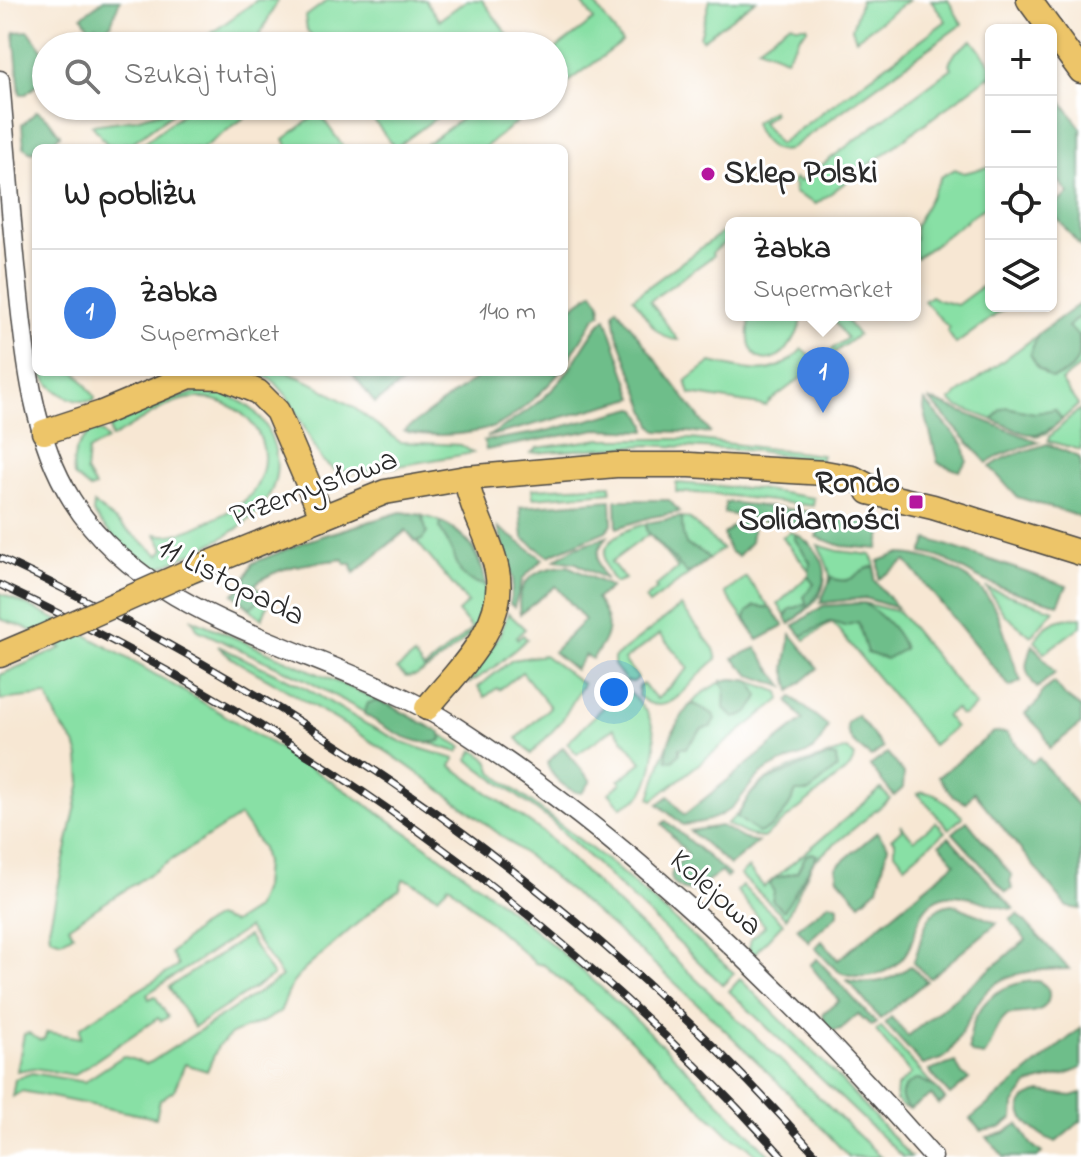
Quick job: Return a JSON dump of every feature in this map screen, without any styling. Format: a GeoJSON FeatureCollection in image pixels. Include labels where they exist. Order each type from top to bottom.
{"type":"FeatureCollection","features":[{"type":"Feature","properties":{"kind":"main road"},"geometry":{"type":"LineString","coordinates":[[1029,0],[1047,24]]}},
{"type":"Feature","properties":{"kind":"main road"},"geometry":{"type":"LineString","coordinates":[[1057,38],[1081,71]]}},
{"type":"Feature","properties":{"kind":"main road"},"geometry":{"type":"LineString","coordinates":[[44,432],[102,413],[190,376],[222,377],[258,392],[277,411],[322,516]]}},
{"type":"Feature","properties":{"kind":"main road","name":"Przemysłowa"},"geometry":{"type":"LineString","coordinates":[[0,655],[188,572],[385,492],[466,478],[654,464],[796,470],[839,475],[853,478],[883,494],[1081,553]]}},
{"type":"Feature","properties":{"kind":"main road"},"geometry":{"type":"LineString","coordinates":[[427,708],[481,639],[489,625],[498,594],[497,571],[470,502],[466,478]]}},
{"type":"Feature","properties":{"kind":"street","name":"11 Listopada"},"geometry":{"type":"LineString","coordinates":[[0,80],[25,353],[44,432],[60,478],[78,510],[113,550],[148,580],[206,612],[427,708]]}},
{"type":"Feature","properties":{"kind":"street","name":"Kolejowa"},"geometry":{"type":"LineString","coordinates":[[427,708],[534,782],[660,884],[764,978],[933,1157]]}},
{"type":"Feature","properties":{"kind":"green space"},"geometry":{"type":"Polygon","coordinates":[[[104,0],[120,0],[111,24],[101,32],[96,25],[90,29],[82,16],[104,0]]]}},
{"type":"Feature","properties":{"kind":"green space"},"geometry":{"type":"Polygon","coordinates":[[[257,0],[278,0],[261,32],[213,32],[257,0]]]}},
{"type":"Feature","properties":{"kind":"green space"},"geometry":{"type":"Polygon","coordinates":[[[328,0],[425,0],[439,20],[467,0],[482,0],[506,32],[308,32],[305,17],[328,0]]]}},
{"type":"Feature","properties":{"kind":"green space"},"geometry":{"type":"Polygon","coordinates":[[[580,0],[592,0],[622,42],[568,82],[568,40],[594,20],[580,0]]]}},
{"type":"Feature","properties":{"kind":"green space"},"geometry":{"type":"Polygon","coordinates":[[[710,0],[756,0],[702,40],[700,37],[710,0]]]}},
{"type":"Feature","properties":{"kind":"green space"},"geometry":{"type":"Polygon","coordinates":[[[861,0],[909,0],[856,39],[852,29],[861,0]]]}},
{"type":"Feature","properties":{"kind":"green space"},"geometry":{"type":"Polygon","coordinates":[[[931,0],[948,0],[962,24],[788,150],[776,150],[762,139],[754,123],[772,110],[774,113],[762,122],[779,144],[946,21],[931,0]]]}},
{"type":"Feature","properties":{"kind":"green space"},"geometry":{"type":"Polygon","coordinates":[[[791,23],[807,26],[807,29],[786,58],[758,47],[791,23]]]}},
{"type":"Feature","properties":{"kind":"green space"},"geometry":{"type":"Polygon","coordinates":[[[29,31],[32,35],[32,89],[26,94],[20,94],[14,32],[29,31]]]}},
{"type":"Feature","properties":{"kind":"green space"},"geometry":{"type":"Polygon","coordinates":[[[972,40],[985,57],[985,79],[816,204],[794,193],[792,183],[795,178],[799,182],[952,68],[949,63],[956,52],[972,40]]]}},
{"type":"Feature","properties":{"kind":"green space"},"geometry":{"type":"Polygon","coordinates":[[[1057,94],[1081,128],[1081,247],[1057,218],[1057,203],[1069,194],[1057,179],[1057,94]]]}},
{"type":"Feature","properties":{"kind":"green space"},"geometry":{"type":"Polygon","coordinates":[[[32,116],[32,120],[49,120],[60,135],[50,144],[32,144],[31,152],[24,147],[22,125],[32,116]]]}},
{"type":"Feature","properties":{"kind":"green space"},"geometry":{"type":"Polygon","coordinates":[[[128,120],[163,120],[130,144],[107,144],[92,125],[128,120]]]}},
{"type":"Feature","properties":{"kind":"green space"},"geometry":{"type":"Polygon","coordinates":[[[174,120],[241,120],[208,144],[142,144],[174,120]]]}},
{"type":"Feature","properties":{"kind":"green space"},"geometry":{"type":"Polygon","coordinates":[[[309,120],[324,120],[341,144],[286,144],[284,139],[309,120]]]}},
{"type":"Feature","properties":{"kind":"green space"},"geometry":{"type":"Polygon","coordinates":[[[374,120],[433,120],[400,144],[392,144],[374,120]]]}},
{"type":"Feature","properties":{"kind":"green space"},"geometry":{"type":"Polygon","coordinates":[[[460,120],[519,120],[489,144],[427,144],[460,120]]]}},
{"type":"Feature","properties":{"kind":"green space"},"geometry":{"type":"Polygon","coordinates":[[[985,168],[985,206],[921,254],[920,217],[941,177],[955,169],[964,173],[985,168]]]}},
{"type":"Feature","properties":{"kind":"green space"},"geometry":{"type":"Polygon","coordinates":[[[725,230],[725,243],[712,253],[713,256],[650,301],[678,340],[658,331],[633,298],[725,230]]]}},
{"type":"Feature","properties":{"kind":"green space"},"geometry":{"type":"Polygon","coordinates":[[[985,285],[985,312],[1000,312],[956,344],[947,331],[949,328],[924,301],[931,296],[957,305],[985,285]]]}},
{"type":"Feature","properties":{"kind":"green space"},"geometry":{"type":"Polygon","coordinates":[[[593,292],[600,302],[601,314],[595,317],[568,361],[568,310],[593,292]]]}},
{"type":"Feature","properties":{"kind":"green space"},"geometry":{"type":"Polygon","coordinates":[[[1081,303],[1081,366],[1061,381],[1078,405],[1047,433],[1036,436],[956,406],[950,400],[1081,303]]]}},
{"type":"Feature","properties":{"kind":"green space"},"geometry":{"type":"Polygon","coordinates":[[[1081,303],[1081,319],[1077,318],[1068,327],[1079,336],[1078,359],[1066,373],[1051,378],[1038,368],[1030,354],[1038,334],[1081,303]]]}},
{"type":"Feature","properties":{"kind":"green space"},"geometry":{"type":"Polygon","coordinates":[[[617,308],[710,433],[657,431],[652,425],[617,334],[614,312],[617,308]]]}},
{"type":"Feature","properties":{"kind":"green space"},"geometry":{"type":"Polygon","coordinates":[[[606,318],[634,398],[487,437],[527,411],[568,376],[606,318]]]}},
{"type":"Feature","properties":{"kind":"green space"},"geometry":{"type":"Polygon","coordinates":[[[750,321],[801,321],[788,348],[767,360],[758,357],[752,349],[750,321]]]}},
{"type":"Feature","properties":{"kind":"green space"},"geometry":{"type":"Polygon","coordinates":[[[834,321],[847,321],[858,335],[766,406],[690,394],[686,381],[711,362],[749,370],[771,369],[792,359],[802,349],[817,361],[847,338],[834,321]]]}},
{"type":"Feature","properties":{"kind":"green space"},"geometry":{"type":"Polygon","coordinates":[[[44,376],[79,376],[95,397],[94,401],[78,401],[63,395],[44,376]]]}},
{"type":"Feature","properties":{"kind":"green space"},"geometry":{"type":"Polygon","coordinates":[[[264,376],[296,376],[316,385],[353,407],[400,442],[461,445],[473,453],[358,473],[334,470],[322,460],[287,396],[275,382],[264,376]]]}},
{"type":"Feature","properties":{"kind":"green space"},"geometry":{"type":"Polygon","coordinates":[[[354,376],[412,376],[375,403],[354,376]]]}},
{"type":"Feature","properties":{"kind":"green space"},"geometry":{"type":"Polygon","coordinates":[[[479,376],[556,376],[518,412],[491,428],[448,435],[404,431],[479,376]]]}},
{"type":"Feature","properties":{"kind":"green space"},"geometry":{"type":"Polygon","coordinates":[[[205,390],[236,399],[260,418],[271,437],[277,464],[273,488],[261,508],[243,524],[198,551],[152,571],[106,529],[93,513],[94,504],[159,555],[164,549],[156,534],[174,534],[192,529],[247,499],[257,485],[263,466],[263,449],[258,433],[235,408],[201,398],[173,403],[111,438],[110,427],[169,400],[205,390]]]}},
{"type":"Feature","properties":{"kind":"green space"},"geometry":{"type":"Polygon","coordinates":[[[929,399],[1039,442],[987,463],[929,399]]]}},
{"type":"Feature","properties":{"kind":"green space"},"geometry":{"type":"Polygon","coordinates":[[[925,401],[964,445],[967,461],[959,471],[938,463],[924,409],[925,401]]]}},
{"type":"Feature","properties":{"kind":"green space"},"geometry":{"type":"Polygon","coordinates":[[[1006,407],[1035,413],[1055,409],[1062,420],[1043,432],[1029,434],[993,420],[1006,407]]]}},
{"type":"Feature","properties":{"kind":"green space"},"geometry":{"type":"Polygon","coordinates":[[[638,409],[646,431],[597,429],[486,450],[484,441],[542,432],[638,409]]]}},
{"type":"Feature","properties":{"kind":"green space"},"geometry":{"type":"Polygon","coordinates":[[[1080,409],[1081,450],[1048,441],[1049,437],[1080,409]]]}},
{"type":"Feature","properties":{"kind":"green space"},"geometry":{"type":"Polygon","coordinates":[[[94,430],[103,433],[107,440],[88,451],[86,472],[95,487],[90,489],[74,476],[73,462],[79,444],[94,430]]]}},
{"type":"Feature","properties":{"kind":"green space"},"geometry":{"type":"Polygon","coordinates":[[[601,439],[691,439],[822,455],[820,461],[757,451],[649,445],[531,453],[537,448],[601,439]]]}},
{"type":"Feature","properties":{"kind":"green space"},"geometry":{"type":"Polygon","coordinates":[[[1047,444],[1079,457],[1081,517],[1017,497],[990,467],[1004,458],[1047,444]]]}},
{"type":"Feature","properties":{"kind":"green space"},"geometry":{"type":"Polygon","coordinates":[[[676,483],[757,489],[814,498],[813,506],[676,492],[676,483]]]}},
{"type":"Feature","properties":{"kind":"green space"},"geometry":{"type":"Polygon","coordinates":[[[611,485],[611,492],[533,498],[532,489],[611,485]]]}},
{"type":"Feature","properties":{"kind":"green space"},"geometry":{"type":"Polygon","coordinates":[[[611,500],[612,524],[606,531],[548,556],[523,538],[520,507],[611,500]]]}},
{"type":"Feature","properties":{"kind":"green space"},"geometry":{"type":"Polygon","coordinates":[[[616,500],[669,500],[680,512],[617,528],[616,500]]]}},
{"type":"Feature","properties":{"kind":"green space"},"geometry":{"type":"Polygon","coordinates":[[[726,502],[812,512],[789,526],[724,513],[726,502]]]}},
{"type":"Feature","properties":{"kind":"green space"},"geometry":{"type":"Polygon","coordinates":[[[401,512],[424,516],[453,528],[476,553],[484,578],[484,604],[474,629],[447,654],[416,676],[406,677],[397,669],[414,656],[424,669],[472,629],[458,612],[468,603],[407,530],[354,573],[352,564],[345,564],[343,559],[297,566],[265,577],[255,584],[268,604],[262,619],[233,594],[241,588],[253,563],[324,535],[401,512]]]}},
{"type":"Feature","properties":{"kind":"green space"},"geometry":{"type":"Polygon","coordinates":[[[401,512],[422,515],[427,533],[422,540],[416,542],[406,530],[354,573],[352,564],[345,564],[343,559],[276,572],[255,584],[264,596],[250,608],[233,594],[241,588],[253,563],[307,541],[401,512]]]}},
{"type":"Feature","properties":{"kind":"green space"},"geometry":{"type":"Polygon","coordinates":[[[825,515],[884,526],[878,549],[842,546],[816,537],[825,515]]]}},
{"type":"Feature","properties":{"kind":"green space"},"geometry":{"type":"Polygon","coordinates":[[[682,517],[690,519],[722,549],[649,604],[645,599],[678,568],[649,534],[611,562],[625,579],[615,583],[606,566],[605,552],[611,541],[636,527],[682,517]]]}},
{"type":"Feature","properties":{"kind":"green space"},"geometry":{"type":"Polygon","coordinates":[[[682,517],[686,544],[709,559],[687,573],[646,530],[646,523],[682,517]]]}},
{"type":"Feature","properties":{"kind":"green space"},"geometry":{"type":"Polygon","coordinates":[[[441,522],[459,533],[472,548],[486,586],[468,579],[460,571],[441,530],[441,522]]]}},
{"type":"Feature","properties":{"kind":"green space"},"geometry":{"type":"Polygon","coordinates":[[[735,524],[753,524],[751,542],[738,556],[728,548],[724,534],[735,524]]]}},
{"type":"Feature","properties":{"kind":"green space"},"geometry":{"type":"Polygon","coordinates":[[[498,527],[543,559],[523,578],[514,607],[510,604],[513,579],[498,527]]]}},
{"type":"Feature","properties":{"kind":"green space"},"geometry":{"type":"Polygon","coordinates":[[[791,532],[809,544],[821,559],[825,578],[818,598],[790,624],[778,604],[811,573],[782,537],[791,532]]]}},
{"type":"Feature","properties":{"kind":"green space"},"geometry":{"type":"Polygon","coordinates":[[[797,534],[820,558],[824,580],[813,602],[790,624],[785,617],[790,609],[807,604],[804,597],[814,584],[809,578],[810,562],[794,538],[797,534]]]}},
{"type":"Feature","properties":{"kind":"green space"},"geometry":{"type":"Polygon","coordinates":[[[607,537],[598,557],[605,579],[576,563],[555,560],[576,547],[607,537]]]}},
{"type":"Feature","properties":{"kind":"green space"},"geometry":{"type":"Polygon","coordinates":[[[928,539],[1067,586],[1058,604],[1012,591],[939,557],[922,553],[928,539]]]}},
{"type":"Feature","properties":{"kind":"green space"},"geometry":{"type":"Polygon","coordinates":[[[818,545],[871,555],[875,562],[874,580],[897,608],[865,598],[820,603],[830,573],[818,545]]]}},
{"type":"Feature","properties":{"kind":"green space"},"geometry":{"type":"Polygon","coordinates":[[[898,554],[941,563],[979,588],[996,611],[1021,681],[1010,687],[906,561],[879,579],[879,561],[898,554]]]}},
{"type":"Feature","properties":{"kind":"green space"},"geometry":{"type":"Polygon","coordinates":[[[568,566],[611,587],[596,599],[606,616],[608,630],[603,643],[592,659],[585,655],[575,670],[553,652],[585,620],[556,586],[520,614],[519,602],[530,578],[547,569],[568,566]]]}},
{"type":"Feature","properties":{"kind":"green space"},"geometry":{"type":"Polygon","coordinates":[[[875,566],[874,580],[897,608],[865,598],[820,603],[831,578],[850,579],[875,566]]]}},
{"type":"Feature","properties":{"kind":"green space"},"geometry":{"type":"Polygon","coordinates":[[[746,577],[784,626],[758,640],[725,593],[746,577]]]}},
{"type":"Feature","properties":{"kind":"green space"},"geometry":{"type":"Polygon","coordinates":[[[987,588],[1054,610],[1031,636],[1004,614],[987,588]]]}},
{"type":"Feature","properties":{"kind":"green space"},"geometry":{"type":"Polygon","coordinates":[[[0,593],[98,642],[237,722],[325,777],[454,866],[536,931],[628,1012],[771,1157],[757,1157],[749,1147],[729,1135],[621,1030],[544,965],[535,963],[449,885],[438,896],[403,879],[400,889],[303,971],[292,984],[280,1012],[233,1033],[218,1046],[207,1071],[185,1064],[174,1090],[160,1100],[156,1118],[22,1091],[12,1097],[15,1079],[32,1073],[84,1082],[123,1056],[146,1064],[151,1062],[282,977],[248,928],[147,994],[149,999],[155,996],[168,1017],[161,1021],[158,1018],[74,1075],[34,1068],[17,1071],[24,1034],[29,1033],[39,1040],[44,1039],[47,1032],[81,1038],[80,1028],[92,1019],[178,966],[171,953],[198,928],[216,917],[233,923],[255,909],[263,888],[265,863],[262,848],[240,816],[69,926],[73,934],[61,941],[50,937],[49,928],[81,782],[79,757],[75,744],[59,723],[47,695],[0,700],[0,675],[62,648],[24,627],[0,619],[0,593]]]}},
{"type":"Feature","properties":{"kind":"green space"},"geometry":{"type":"Polygon","coordinates":[[[864,603],[899,612],[976,706],[964,715],[955,709],[946,716],[955,727],[933,745],[832,622],[805,640],[794,626],[823,606],[864,603]]]}},
{"type":"Feature","properties":{"kind":"green space"},"geometry":{"type":"Polygon","coordinates":[[[864,603],[893,629],[904,649],[886,659],[867,653],[858,622],[844,626],[831,621],[802,636],[794,626],[823,606],[864,603]]]}},
{"type":"Feature","properties":{"kind":"green space"},"geometry":{"type":"Polygon","coordinates":[[[681,606],[714,649],[717,659],[671,702],[661,705],[650,703],[638,696],[639,686],[643,684],[657,699],[689,668],[660,634],[624,660],[638,678],[633,682],[626,681],[614,665],[614,658],[681,606]]]}},
{"type":"Feature","properties":{"kind":"green space"},"geometry":{"type":"Polygon","coordinates":[[[755,606],[770,608],[784,626],[758,640],[745,619],[747,612],[755,606]]]}},
{"type":"Feature","properties":{"kind":"green space"},"geometry":{"type":"Polygon","coordinates":[[[508,613],[525,629],[516,637],[518,639],[523,635],[527,639],[495,667],[468,684],[500,634],[508,613]]]}},
{"type":"Feature","properties":{"kind":"green space"},"geometry":{"type":"Polygon","coordinates":[[[1081,617],[1081,626],[1044,653],[1035,641],[1043,629],[1054,622],[1081,617]]]}},
{"type":"Feature","properties":{"kind":"green space"},"geometry":{"type":"Polygon","coordinates":[[[192,619],[392,706],[462,747],[458,752],[407,736],[304,679],[198,630],[192,619]]]}},
{"type":"Feature","properties":{"kind":"green space"},"geometry":{"type":"Polygon","coordinates":[[[791,634],[818,668],[791,691],[785,668],[791,634]]]}},
{"type":"Feature","properties":{"kind":"green space"},"geometry":{"type":"Polygon","coordinates":[[[1033,645],[1055,673],[1037,688],[1026,667],[1033,645]]]}},
{"type":"Feature","properties":{"kind":"green space"},"geometry":{"type":"Polygon","coordinates":[[[218,646],[304,687],[406,744],[455,759],[451,766],[544,833],[881,1157],[849,1157],[748,1053],[643,954],[475,815],[381,748],[236,661],[218,646]]]}},
{"type":"Feature","properties":{"kind":"green space"},"geometry":{"type":"Polygon","coordinates":[[[756,648],[784,687],[750,675],[733,658],[756,648]]]}},
{"type":"Feature","properties":{"kind":"green space"},"geometry":{"type":"Polygon","coordinates":[[[544,655],[583,684],[561,722],[531,754],[517,738],[550,707],[522,672],[485,697],[478,687],[512,660],[544,655]]]}},
{"type":"Feature","properties":{"kind":"green space"},"geometry":{"type":"Polygon","coordinates":[[[732,679],[750,681],[779,692],[781,699],[653,800],[650,798],[669,743],[687,710],[699,696],[732,679]]]}},
{"type":"Feature","properties":{"kind":"green space"},"geometry":{"type":"Polygon","coordinates":[[[721,681],[750,681],[759,696],[750,710],[734,718],[724,708],[725,688],[721,681]]]}},
{"type":"Feature","properties":{"kind":"green space"},"geometry":{"type":"Polygon","coordinates":[[[1054,682],[1066,697],[1081,708],[1081,724],[1050,748],[1043,732],[1025,714],[1054,682]]]}},
{"type":"Feature","properties":{"kind":"green space"},"geometry":{"type":"Polygon","coordinates":[[[624,687],[648,715],[655,744],[653,766],[642,794],[621,807],[609,793],[621,783],[619,780],[642,762],[614,728],[577,754],[567,743],[624,687]]]}},
{"type":"Feature","properties":{"kind":"green space"},"geometry":{"type":"Polygon","coordinates":[[[792,697],[828,726],[815,748],[764,772],[731,809],[709,820],[683,825],[658,804],[669,796],[684,815],[803,720],[788,701],[792,697]]]}},
{"type":"Feature","properties":{"kind":"green space"},"geometry":{"type":"Polygon","coordinates":[[[376,701],[441,733],[442,740],[433,743],[412,740],[381,725],[364,714],[368,703],[376,701]]]}},
{"type":"Feature","properties":{"kind":"green space"},"geometry":{"type":"Polygon","coordinates":[[[694,704],[713,714],[715,719],[711,727],[702,729],[686,748],[679,748],[679,754],[673,761],[667,760],[673,732],[689,706],[694,704]]]}},
{"type":"Feature","properties":{"kind":"green space"},"geometry":{"type":"Polygon","coordinates":[[[857,715],[883,748],[871,757],[848,734],[847,723],[857,715]]]}},
{"type":"Feature","properties":{"kind":"green space"},"geometry":{"type":"Polygon","coordinates":[[[994,732],[1007,733],[1032,763],[1039,758],[1081,810],[1081,909],[1067,907],[974,792],[966,803],[954,797],[938,777],[994,732]]]}},
{"type":"Feature","properties":{"kind":"green space"},"geometry":{"type":"Polygon","coordinates":[[[563,747],[591,781],[582,793],[566,786],[549,768],[547,763],[563,747]]]}},
{"type":"Feature","properties":{"kind":"green space"},"geometry":{"type":"Polygon","coordinates":[[[847,749],[855,757],[850,767],[763,838],[748,835],[726,824],[766,780],[788,769],[847,749]]]}},
{"type":"Feature","properties":{"kind":"green space"},"geometry":{"type":"Polygon","coordinates":[[[474,750],[488,760],[493,773],[615,867],[734,973],[723,985],[550,820],[468,760],[474,750]]]}},
{"type":"Feature","properties":{"kind":"green space"},"geometry":{"type":"Polygon","coordinates":[[[887,753],[904,773],[903,788],[894,796],[870,766],[887,753]]]}},
{"type":"Feature","properties":{"kind":"green space"},"geometry":{"type":"Polygon","coordinates":[[[828,756],[836,757],[837,768],[809,792],[796,792],[786,811],[771,827],[758,833],[737,817],[751,794],[765,781],[828,756]]]}},
{"type":"Feature","properties":{"kind":"green space"},"geometry":{"type":"Polygon","coordinates":[[[881,789],[890,799],[813,862],[786,918],[740,875],[748,868],[764,887],[881,789]]]}},
{"type":"Feature","properties":{"kind":"green space"},"geometry":{"type":"Polygon","coordinates":[[[918,794],[935,794],[963,817],[949,829],[918,794]]]}},
{"type":"Feature","properties":{"kind":"green space"},"geometry":{"type":"Polygon","coordinates":[[[666,821],[729,875],[726,878],[721,872],[692,891],[676,885],[671,875],[673,870],[688,855],[662,824],[666,821]]]}},
{"type":"Feature","properties":{"kind":"green space"},"geometry":{"type":"Polygon","coordinates":[[[967,821],[1012,876],[1012,889],[1006,892],[953,833],[967,821]]]}},
{"type":"Feature","properties":{"kind":"green space"},"geometry":{"type":"Polygon","coordinates":[[[936,822],[945,832],[905,865],[895,852],[892,838],[902,829],[900,825],[914,840],[936,822]]]}},
{"type":"Feature","properties":{"kind":"green space"},"geometry":{"type":"Polygon","coordinates":[[[721,826],[744,839],[758,842],[730,865],[690,831],[721,826]]]}},
{"type":"Feature","properties":{"kind":"green space"},"geometry":{"type":"Polygon","coordinates":[[[877,832],[888,846],[878,888],[860,903],[838,878],[836,867],[877,832]]]}},
{"type":"Feature","properties":{"kind":"green space"},"geometry":{"type":"Polygon","coordinates":[[[949,837],[1014,909],[969,897],[951,895],[934,900],[924,911],[905,955],[890,968],[872,975],[842,973],[815,948],[822,941],[838,960],[955,863],[940,844],[949,837]]]}},
{"type":"Feature","properties":{"kind":"green space"},"geometry":{"type":"Polygon","coordinates":[[[806,855],[817,855],[784,911],[772,900],[774,892],[770,885],[773,879],[797,872],[806,855]]]}},
{"type":"Feature","properties":{"kind":"green space"},"geometry":{"type":"Polygon","coordinates":[[[742,886],[783,923],[753,955],[749,948],[751,939],[765,926],[737,891],[742,886]]]}},
{"type":"Feature","properties":{"kind":"green space"},"geometry":{"type":"Polygon","coordinates":[[[830,903],[838,906],[838,914],[809,940],[810,943],[797,928],[830,903]]]}},
{"type":"Feature","properties":{"kind":"green space"},"geometry":{"type":"Polygon","coordinates":[[[952,904],[997,923],[930,978],[913,963],[929,918],[942,907],[952,904]]]}},
{"type":"Feature","properties":{"kind":"green space"},"geometry":{"type":"Polygon","coordinates":[[[1018,914],[1069,969],[1020,973],[998,982],[981,998],[949,1053],[942,1059],[923,1065],[885,1023],[891,1017],[908,1036],[1026,940],[1010,920],[1018,914]]]}},
{"type":"Feature","properties":{"kind":"green space"},"geometry":{"type":"Polygon","coordinates":[[[248,936],[273,976],[194,1027],[169,987],[248,936]]]}},
{"type":"Feature","properties":{"kind":"green space"},"geometry":{"type":"Polygon","coordinates":[[[817,959],[876,1023],[872,1026],[858,1014],[841,1029],[832,1031],[825,1027],[823,1013],[839,1001],[810,965],[817,959]]]}},
{"type":"Feature","properties":{"kind":"green space"},"geometry":{"type":"Polygon","coordinates":[[[910,966],[927,981],[880,1019],[847,980],[864,983],[880,981],[896,976],[910,966]]]}},
{"type":"Feature","properties":{"kind":"green space"},"geometry":{"type":"Polygon","coordinates":[[[740,979],[835,1074],[911,1157],[903,1157],[729,991],[740,979]]]}},
{"type":"Feature","properties":{"kind":"green space"},"geometry":{"type":"Polygon","coordinates":[[[1038,981],[1049,991],[1043,1008],[1007,1015],[999,1024],[984,1056],[973,1054],[969,1050],[970,1035],[974,1021],[988,1000],[1010,986],[1038,981]]]}},
{"type":"Feature","properties":{"kind":"green space"},"geometry":{"type":"Polygon","coordinates":[[[881,1027],[945,1099],[939,1104],[931,1095],[910,1109],[896,1100],[897,1087],[911,1074],[876,1031],[881,1027]]]}},
{"type":"Feature","properties":{"kind":"green space"},"geometry":{"type":"Polygon","coordinates":[[[1081,1028],[1081,1068],[1029,1084],[1014,1104],[1013,1118],[1000,1128],[981,1131],[970,1119],[1081,1028]]]}},
{"type":"Feature","properties":{"kind":"green space"},"geometry":{"type":"Polygon","coordinates":[[[955,1062],[969,1079],[950,1095],[929,1071],[955,1062]]]}},
{"type":"Feature","properties":{"kind":"green space"},"geometry":{"type":"Polygon","coordinates":[[[919,1079],[935,1087],[945,1099],[939,1104],[931,1095],[910,1109],[902,1100],[902,1091],[919,1079]]]}},
{"type":"Feature","properties":{"kind":"green space"},"geometry":{"type":"Polygon","coordinates":[[[1040,1092],[1072,1096],[1081,1093],[1081,1121],[1056,1142],[1030,1126],[1021,1111],[1022,1103],[1028,1097],[1040,1092]]]}},
{"type":"Feature","properties":{"kind":"green space"},"geometry":{"type":"Polygon","coordinates":[[[1018,1124],[1031,1144],[1042,1153],[1037,1157],[1004,1157],[987,1137],[1004,1133],[1018,1124]]]}},
{"type":"Feature","properties":{"kind":"railway"},"geometry":{"type":"LineString","coordinates":[[0,558],[114,615],[226,677],[335,744],[440,816],[541,893],[638,976],[731,1063],[818,1157]]}},
{"type":"Feature","properties":{"kind":"railway"},"geometry":{"type":"LineString","coordinates":[[0,585],[109,639],[216,699],[319,763],[420,832],[517,906],[610,985],[699,1069],[783,1157]]}},
{"type":"Feature","properties":{"kind":"place","name":"Sklep Polski"},"geometry":{"type":"Point","coordinates":[708,174]}},
{"type":"Feature","properties":{"kind":"place","name":"Żabka"},"geometry":{"type":"Point","coordinates":[823,413]}},
{"type":"Feature","properties":{"kind":"place","name":"Rondo Solidarności"},"geometry":{"type":"Point","coordinates":[916,502]}}]}
